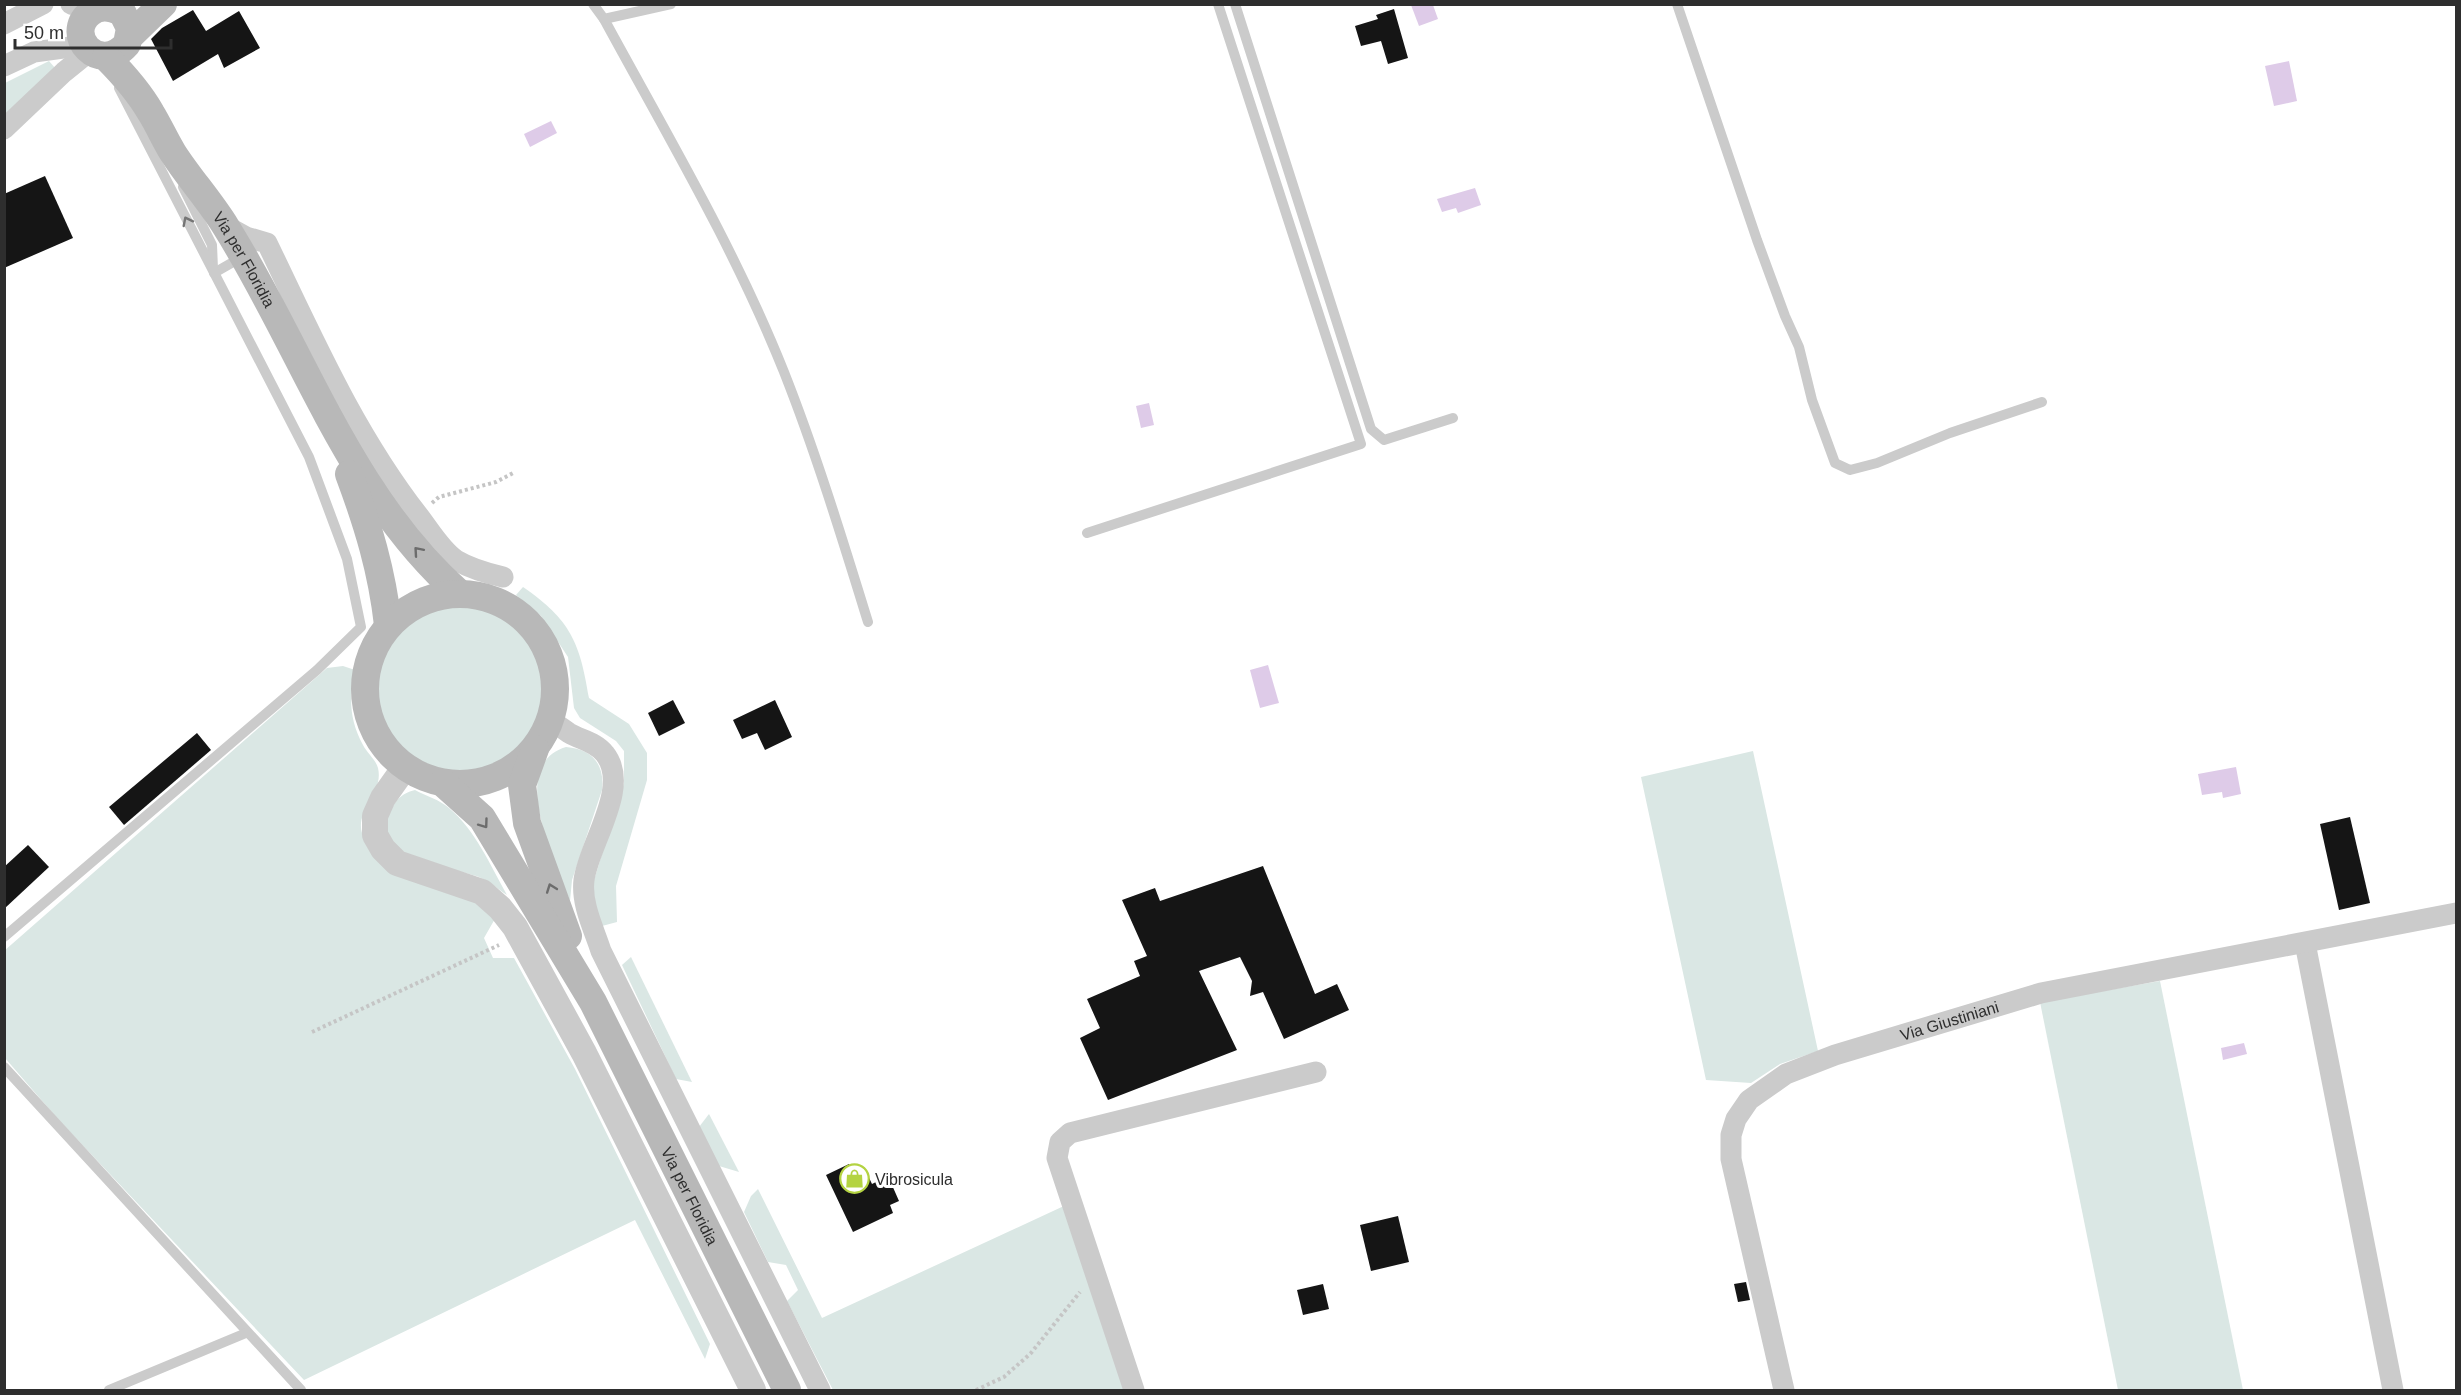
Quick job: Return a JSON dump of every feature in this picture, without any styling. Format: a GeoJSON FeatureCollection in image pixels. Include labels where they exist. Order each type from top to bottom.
{"type":"FeatureCollection","features":[{"type":"Feature","properties":{"kind":"main road"},"geometry":{"type":"LineString","coordinates":[[104,31],[162,4]]}},
{"type":"Feature","properties":{"kind":"main road","name":"Via per Floridia"},"geometry":{"type":"LineString","coordinates":[[104,31],[173,153],[226,226],[326,413]]}},
{"type":"Feature","properties":{"kind":"main road"},"geometry":{"type":"LineString","coordinates":[[326,413],[374,492],[408,539],[439,576],[459,593]]}},
{"type":"Feature","properties":{"kind":"main road"},"geometry":{"type":"LineString","coordinates":[[326,413],[380,568],[388,626]]}},
{"type":"Feature","properties":{"kind":"main road"},"geometry":{"type":"LineString","coordinates":[[535,748],[517,766],[494,778],[469,784],[443,783],[423,777],[405,767],[382,745],[368,716],[366,705],[364,684],[371,653],[388,626],[420,602],[459,593],[489,597],[516,611],[537,633],[551,660],[555,690],[550,720],[535,748],[522,785],[527,823],[593,1002]]}},
{"type":"Feature","properties":{"kind":"main road"},"geometry":{"type":"LineString","coordinates":[[443,783],[482,818],[593,1002]]}},
{"type":"Feature","properties":{"kind":"main road","name":"Via per Floridia"},"geometry":{"type":"LineString","coordinates":[[593,1002],[788,1390]]}},
{"type":"Feature","properties":{"kind":"street"},"geometry":{"type":"LineString","coordinates":[[4,24],[43,4]]}},
{"type":"Feature","properties":{"kind":"street"},"geometry":{"type":"LineString","coordinates":[[4,66],[34,52],[104,31]]}},
{"type":"Feature","properties":{"kind":"street"},"geometry":{"type":"LineString","coordinates":[[4,129],[104,31]]}},
{"type":"Feature","properties":{"kind":"street"},"geometry":{"type":"LineString","coordinates":[[226,226],[246,237],[267,243],[342,397],[371,449],[418,516],[454,559],[479,571],[503,577]]}},
{"type":"Feature","properties":{"kind":"street"},"geometry":{"type":"LineString","coordinates":[[550,720],[570,733],[593,743],[605,754],[615,781],[610,802],[590,853],[584,881],[583,898],[601,951],[820,1390]]}},
{"type":"Feature","properties":{"kind":"street"},"geometry":{"type":"LineString","coordinates":[[405,767],[383,798],[375,816],[375,835],[382,849],[397,863],[482,892],[500,908],[519,935],[584,1053],[753,1390]]}},
{"type":"Feature","properties":{"kind":"street","name":"Via Giustiniani"},"geometry":{"type":"LineString","coordinates":[[1784,1390],[1731,1159],[1731,1135],[1736,1119],[1749,1100],[1786,1074],[1835,1055],[2041,993],[2457,913]]}},
{"type":"Feature","properties":{"kind":"street"},"geometry":{"type":"LineString","coordinates":[[2305,943],[2393,1390]]}},
{"type":"Feature","properties":{"kind":"street"},"geometry":{"type":"LineString","coordinates":[[1134,1390],[1057,1158],[1060,1142],[1070,1133],[1316,1072]]}},
{"type":"Feature","properties":{"kind":"lane"},"geometry":{"type":"LineString","coordinates":[[593,4],[604,19],[734,258],[779,361],[828,496],[868,622]]}},
{"type":"Feature","properties":{"kind":"lane"},"geometry":{"type":"LineString","coordinates":[[604,19],[671,4]]}},
{"type":"Feature","properties":{"kind":"lane"},"geometry":{"type":"LineString","coordinates":[[1087,533],[1361,444],[1218,4]]}},
{"type":"Feature","properties":{"kind":"lane"},"geometry":{"type":"LineString","coordinates":[[1235,4],[1371,429],[1384,440],[1453,418]]}},
{"type":"Feature","properties":{"kind":"lane"},"geometry":{"type":"LineString","coordinates":[[1677,4],[1757,240],[1799,347],[1812,400],[1835,464],[1850,470],[1876,463],[1950,432],[2042,402]]}},
{"type":"Feature","properties":{"kind":"lane"},"geometry":{"type":"LineString","coordinates":[[4,937],[317,670],[361,627],[347,559],[309,457],[115,81],[104,31]]}},
{"type":"Feature","properties":{"kind":"lane"},"geometry":{"type":"LineString","coordinates":[[173,153],[185,191],[212,245],[214,273]]}},
{"type":"Feature","properties":{"kind":"lane"},"geometry":{"type":"LineString","coordinates":[[214,273],[243,256]]}},
{"type":"Feature","properties":{"kind":"lane"},"geometry":{"type":"LineString","coordinates":[[4,1067],[246,1333],[301,1390]]}},
{"type":"Feature","properties":{"kind":"lane"},"geometry":{"type":"LineString","coordinates":[[109,1390],[246,1333]]}},
{"type":"Feature","properties":{"kind":"path"},"geometry":{"type":"LineString","coordinates":[[418,516],[439,497],[496,482],[515,472]]}},
{"type":"Feature","properties":{"kind":"path"},"geometry":{"type":"LineString","coordinates":[[312,1032],[519,935]]}},
{"type":"Feature","properties":{"kind":"path"},"geometry":{"type":"LineString","coordinates":[[976,1390],[1004,1377],[1031,1353],[1075,1296],[1095,1276]]}},
{"type":"Feature","properties":{"kind":"shaded area"},"geometry":{"type":"Polygon","coordinates":[[[1411,5],[1433,5],[1438,19],[1419,26],[1411,5]]]}},
{"type":"Feature","properties":{"kind":"shaded area"},"geometry":{"type":"Polygon","coordinates":[[[49,61],[55,68],[5,114],[5,83],[49,61]]]}},
{"type":"Feature","properties":{"kind":"shaded area"},"geometry":{"type":"Polygon","coordinates":[[[2289,61],[2297,101],[2274,106],[2265,66],[2289,61]]]}},
{"type":"Feature","properties":{"kind":"shaded area"},"geometry":{"type":"Polygon","coordinates":[[[551,121],[557,133],[530,147],[524,134],[551,121]]]}},
{"type":"Feature","properties":{"kind":"shaded area"},"geometry":{"type":"Polygon","coordinates":[[[1475,188],[1481,205],[1458,213],[1456,208],[1442,212],[1437,199],[1475,188]]]}},
{"type":"Feature","properties":{"kind":"shaded area"},"geometry":{"type":"Polygon","coordinates":[[[1149,403],[1154,425],[1141,428],[1136,406],[1149,403]]]}},
{"type":"Feature","properties":{"kind":"shaded area"},"geometry":{"type":"Polygon","coordinates":[[[523,587],[552,611],[571,634],[582,662],[589,698],[629,724],[647,753],[647,780],[616,886],[617,922],[602,926],[592,898],[594,880],[624,783],[624,751],[616,741],[580,718],[574,708],[568,657],[541,616],[516,595],[523,587]]]}},
{"type":"Feature","properties":{"kind":"shaded area"},"geometry":{"type":"Polygon","coordinates":[[[461,606],[493,613],[520,630],[537,657],[544,689],[537,721],[520,748],[493,765],[461,772],[429,765],[402,748],[385,721],[378,689],[385,657],[402,630],[429,613],[461,606]]]}},
{"type":"Feature","properties":{"kind":"shaded area"},"geometry":{"type":"Polygon","coordinates":[[[1268,665],[1279,703],[1260,708],[1250,670],[1268,665]]]}},
{"type":"Feature","properties":{"kind":"shaded area"},"geometry":{"type":"Polygon","coordinates":[[[343,666],[355,670],[351,699],[355,726],[363,745],[378,768],[377,785],[362,817],[361,825],[369,849],[379,862],[392,870],[471,897],[496,917],[484,938],[493,958],[514,958],[575,1069],[710,1344],[705,1359],[635,1220],[304,1380],[57,1118],[5,1058],[4,951],[327,668],[343,666]]]}},
{"type":"Feature","properties":{"kind":"shaded area"},"geometry":{"type":"Polygon","coordinates":[[[566,747],[575,748],[590,755],[599,765],[602,781],[602,790],[572,880],[570,901],[547,840],[537,794],[539,773],[548,757],[566,747]]]}},
{"type":"Feature","properties":{"kind":"shaded area"},"geometry":{"type":"Polygon","coordinates":[[[1753,751],[1818,1051],[1780,1064],[1751,1083],[1706,1080],[1641,777],[1753,751]]]}},
{"type":"Feature","properties":{"kind":"shaded area"},"geometry":{"type":"Polygon","coordinates":[[[2236,767],[2241,794],[2223,798],[2222,792],[2202,795],[2198,774],[2236,767]]]}},
{"type":"Feature","properties":{"kind":"shaded area"},"geometry":{"type":"Polygon","coordinates":[[[415,790],[441,803],[459,817],[482,849],[507,895],[479,877],[416,859],[401,851],[391,841],[386,829],[389,814],[399,798],[415,790]]]}},
{"type":"Feature","properties":{"kind":"shaded area"},"geometry":{"type":"Polygon","coordinates":[[[631,957],[692,1082],[676,1079],[622,965],[631,957]]]}},
{"type":"Feature","properties":{"kind":"shaded area"},"geometry":{"type":"Polygon","coordinates":[[[2160,981],[2243,1390],[2118,1390],[2040,1002],[2160,981]]]}},
{"type":"Feature","properties":{"kind":"shaded area"},"geometry":{"type":"Polygon","coordinates":[[[2244,1043],[2247,1054],[2223,1060],[2221,1048],[2244,1043]]]}},
{"type":"Feature","properties":{"kind":"shaded area"},"geometry":{"type":"Polygon","coordinates":[[[709,1114],[739,1172],[719,1166],[699,1127],[709,1114]]]}},
{"type":"Feature","properties":{"kind":"shaded area"},"geometry":{"type":"Polygon","coordinates":[[[758,1189],[822,1318],[1066,1205],[1127,1390],[833,1390],[787,1301],[798,1290],[786,1265],[768,1262],[744,1212],[751,1196],[758,1189]]]}},
{"type":"Feature","properties":{"kind":"building"},"geometry":{"type":"Polygon","coordinates":[[[1394,9],[1408,58],[1388,64],[1381,41],[1361,46],[1355,26],[1378,19],[1376,15],[1394,9]]]}},
{"type":"Feature","properties":{"kind":"building"},"geometry":{"type":"Polygon","coordinates":[[[193,10],[206,31],[239,11],[260,48],[224,68],[218,54],[173,81],[151,39],[162,28],[193,10]]]}},
{"type":"Feature","properties":{"kind":"building"},"geometry":{"type":"Polygon","coordinates":[[[45,176],[73,238],[4,268],[4,194],[45,176]]]}},
{"type":"Feature","properties":{"kind":"building"},"geometry":{"type":"Polygon","coordinates":[[[673,700],[685,723],[659,736],[648,713],[673,700]]]}},
{"type":"Feature","properties":{"kind":"building"},"geometry":{"type":"Polygon","coordinates":[[[775,700],[792,737],[765,750],[757,733],[742,739],[733,720],[775,700]]]}},
{"type":"Feature","properties":{"kind":"building"},"geometry":{"type":"Polygon","coordinates":[[[197,733],[211,750],[124,825],[109,807],[197,733]]]}},
{"type":"Feature","properties":{"kind":"building"},"geometry":{"type":"Polygon","coordinates":[[[2350,817],[2370,903],[2339,910],[2320,824],[2350,817]]]}},
{"type":"Feature","properties":{"kind":"building"},"geometry":{"type":"Polygon","coordinates":[[[28,845],[49,867],[4,909],[4,867],[28,845]]]}},
{"type":"Feature","properties":{"kind":"building"},"geometry":{"type":"Polygon","coordinates":[[[1263,866],[1315,994],[1337,984],[1349,1010],[1284,1039],[1263,992],[1250,996],[1252,981],[1240,957],[1199,971],[1237,1050],[1108,1100],[1080,1038],[1100,1028],[1087,999],[1140,976],[1134,961],[1147,956],[1122,900],[1155,888],[1160,901],[1263,866]]]}},
{"type":"Feature","properties":{"kind":"building"},"geometry":{"type":"Polygon","coordinates":[[[849,1164],[853,1172],[864,1167],[872,1184],[888,1176],[899,1201],[890,1205],[893,1213],[853,1232],[826,1175],[849,1164]]]}},
{"type":"Feature","properties":{"kind":"building"},"geometry":{"type":"Polygon","coordinates":[[[1398,1216],[1409,1262],[1371,1271],[1360,1225],[1398,1216]]]}},
{"type":"Feature","properties":{"kind":"building"},"geometry":{"type":"Polygon","coordinates":[[[1746,1282],[1750,1300],[1738,1302],[1734,1284],[1746,1282]]]}},
{"type":"Feature","properties":{"kind":"building"},"geometry":{"type":"Polygon","coordinates":[[[1323,1284],[1329,1309],[1303,1315],[1297,1290],[1323,1284]]]}},
{"type":"Feature","properties":{"kind":"place","name":"Vibrosicula"},"geometry":{"type":"Point","coordinates":[854,1179]}}]}
